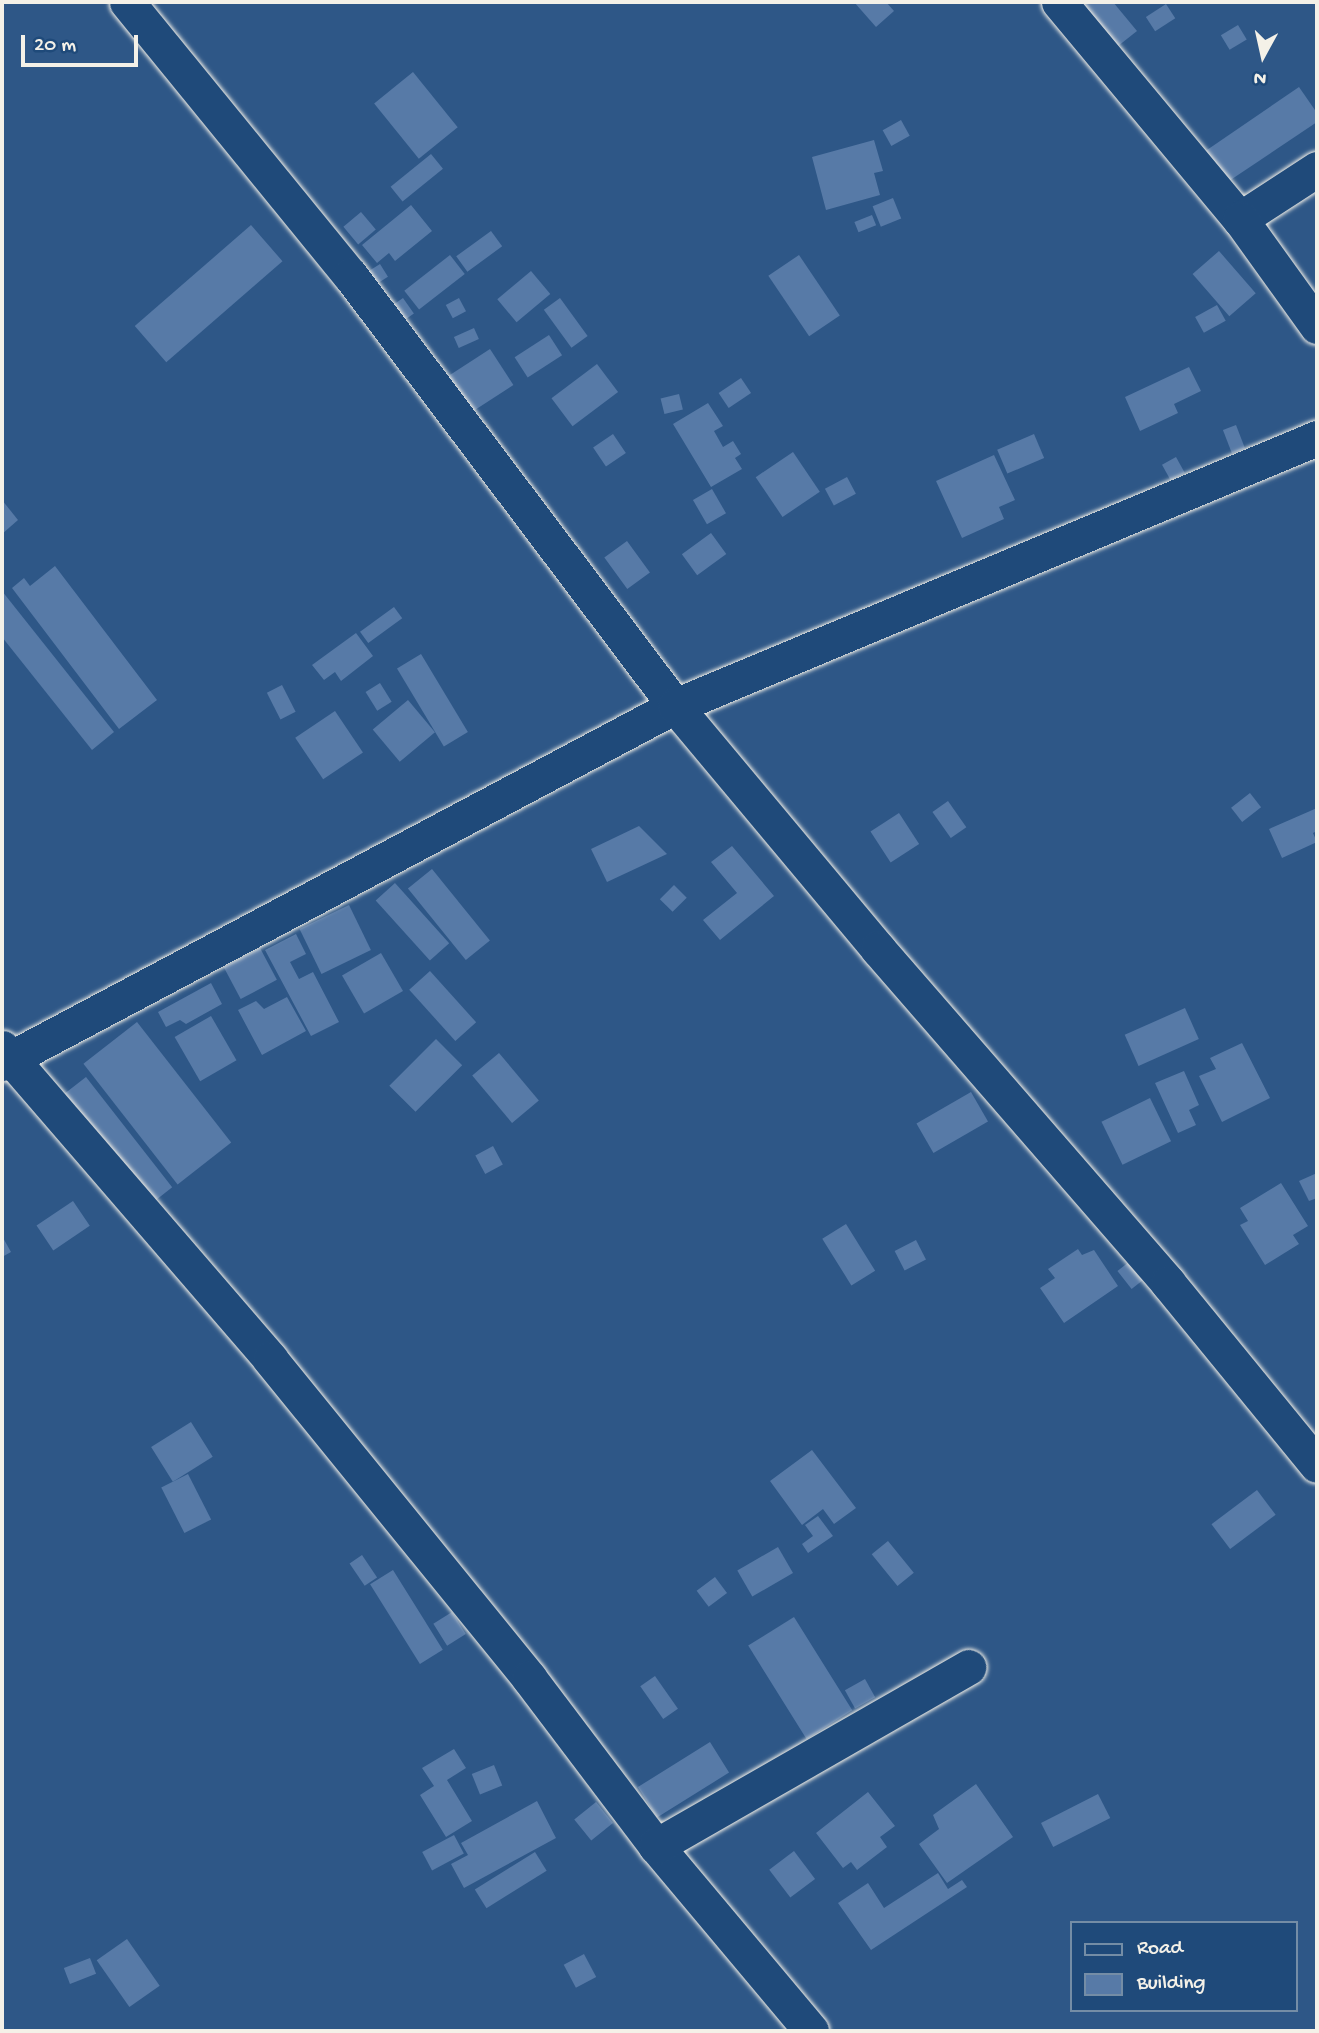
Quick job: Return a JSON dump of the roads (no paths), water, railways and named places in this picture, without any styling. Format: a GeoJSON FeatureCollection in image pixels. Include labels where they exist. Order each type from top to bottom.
{"type":"FeatureCollection","features":[{"type":"Feature","properties":{"kind":"street"},"geometry":{"type":"LineString","coordinates":[[127,2],[350,275],[675,706],[887,959],[1168,1283],[1317,1465]]}},
{"type":"Feature","properties":{"kind":"street"},"geometry":{"type":"LineString","coordinates":[[1059,2],[1240,219],[1317,326]]}},
{"type":"Feature","properties":{"kind":"street"},"geometry":{"type":"LineString","coordinates":[[1240,219],[1317,169]]}},
{"type":"Feature","properties":{"kind":"street"},"geometry":{"type":"LineString","coordinates":[[811,2031],[656,1846],[529,1678],[270,1359],[5,1057],[675,706],[1317,438]]}},
{"type":"Feature","properties":{"kind":"street"},"geometry":{"type":"LineString","coordinates":[[656,1846],[968,1667]]}}]}
